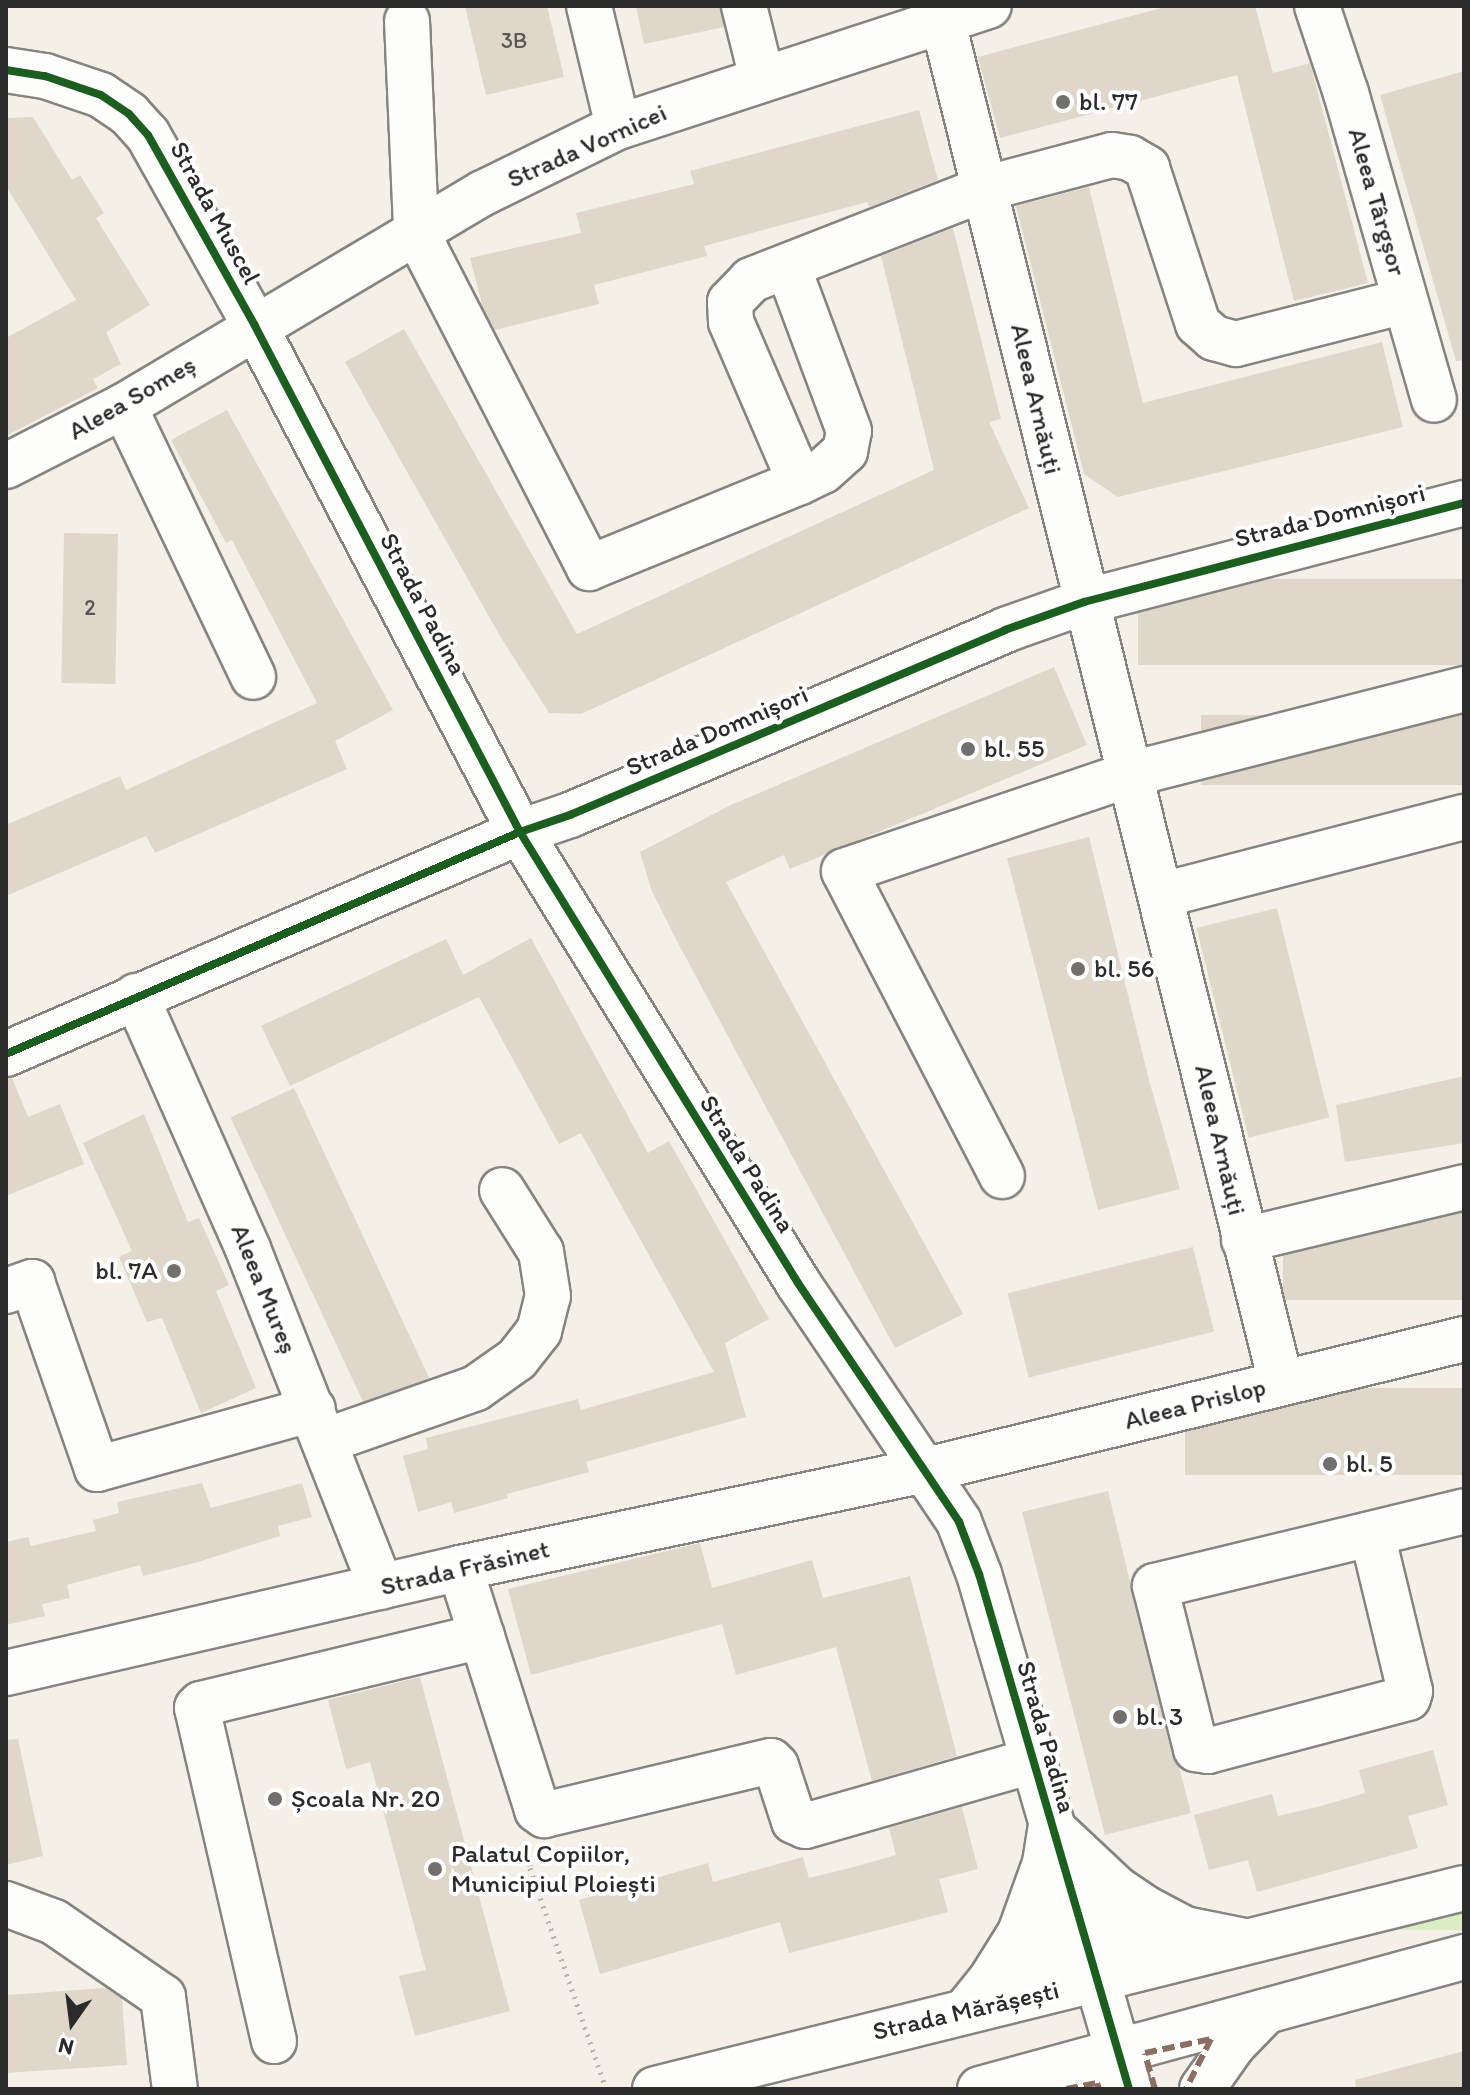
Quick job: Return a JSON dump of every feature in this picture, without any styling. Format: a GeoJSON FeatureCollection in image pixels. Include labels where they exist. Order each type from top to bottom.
{"type":"FeatureCollection","features":[{"type":"Feature","properties":{"kind":"street"},"geometry":{"type":"LineString","coordinates":[[589,6],[618,127]]}},
{"type":"Feature","properties":{"kind":"street"},"geometry":{"type":"LineString","coordinates":[[744,6],[762,78]]}},
{"type":"Feature","properties":{"kind":"street","name":"Strada Vornicei"},"geometry":{"type":"LineString","coordinates":[[255,326],[483,193],[618,127],[989,6]]}},
{"type":"Feature","properties":{"kind":"street","name":"Aleea Târgșor"},"geometry":{"type":"LineString","coordinates":[[1317,6],[1346,93],[1434,400]]}},
{"type":"Feature","properties":{"kind":"street"},"geometry":{"type":"LineString","coordinates":[[407,21],[416,231],[589,568],[800,482],[823,471],[845,451],[849,431],[788,267]]}},
{"type":"Feature","properties":{"kind":"street","name":"Aleea Arnăuți"},"geometry":{"type":"LineString","coordinates":[[943,22],[987,188],[1084,602],[1162,895],[1281,1383]]}},
{"type":"Feature","properties":{"kind":"street","name":"Strada Muscel"},"geometry":{"type":"LineString","coordinates":[[8,59],[101,95],[129,114],[148,135],[255,326]]}},
{"type":"Feature","properties":{"kind":"street"},"geometry":{"type":"LineString","coordinates":[[800,482],[731,322],[730,302],[751,280],[987,188],[1112,155],[1130,158],[1147,168],[1198,324],[1214,338],[1236,344],[1405,301]]}},
{"type":"Feature","properties":{"kind":"street","name":"Aleea Someș"},"geometry":{"type":"LineString","coordinates":[[6,466],[124,406],[255,326]]}},
{"type":"Feature","properties":{"kind":"street","name":"Strada Padina"},"geometry":{"type":"LineString","coordinates":[[255,326],[520,832],[790,1271],[959,1522],[979,1574],[1051,1827],[1084,1968],[1116,2077]]}},
{"type":"Feature","properties":{"kind":"street"},"geometry":{"type":"LineString","coordinates":[[124,406],[253,677]]}},
{"type":"Feature","properties":{"kind":"street","name":"Strada Domnișori"},"geometry":{"type":"LineString","coordinates":[[6,1054],[520,832],[570,815],[1005,630],[1084,602],[1464,503]]}},
{"type":"Feature","properties":{"kind":"street"},"geometry":{"type":"LineString","coordinates":[[1002,1176],[844,871],[1131,774],[1464,689]]}},
{"type":"Feature","properties":{"kind":"street"},"geometry":{"type":"LineString","coordinates":[[1162,895],[1464,817]]}},
{"type":"Feature","properties":{"kind":"street","name":"Aleea Mureș"},"geometry":{"type":"LineString","coordinates":[[136,996],[248,1249],[381,1587]]}},
{"type":"Feature","properties":{"kind":"street"},"geometry":{"type":"LineString","coordinates":[[1244,1240],[1464,1187]]}},
{"type":"Feature","properties":{"kind":"street"},"geometry":{"type":"LineString","coordinates":[[6,1291],[32,1282],[97,1469],[319,1425],[476,1388],[517,1359],[539,1331],[548,1296],[541,1252],[502,1190]]}},
{"type":"Feature","properties":{"kind":"street","name":"Aleea Prislop"},"geometry":{"type":"LineString","coordinates":[[926,1470],[1464,1339]]}},
{"type":"Feature","properties":{"kind":"street","name":"Strada Frăsinet"},"geometry":{"type":"LineString","coordinates":[[6,1673],[460,1568],[926,1470]]}},
{"type":"Feature","properties":{"kind":"street"},"geometry":{"type":"LineString","coordinates":[[1372,1534],[1410,1691],[1408,1698],[1208,1751],[1196,1749],[1155,1586],[1464,1511]]}},
{"type":"Feature","properties":{"kind":"street"},"geometry":{"type":"LineString","coordinates":[[460,1568],[537,1810],[544,1815],[771,1761],[776,1766],[794,1821],[805,1826],[1032,1761]]}},
{"type":"Feature","properties":{"kind":"street"},"geometry":{"type":"LineString","coordinates":[[274,2041],[197,1708],[201,1704],[482,1636]]}},
{"type":"Feature","properties":{"kind":"street"},"geometry":{"type":"LineString","coordinates":[[1051,1827],[1117,1889],[1145,1908],[1185,1929],[1250,1942]]}},
{"type":"Feature","properties":{"kind":"street"},"geometry":{"type":"LineString","coordinates":[[967,2009],[990,1981],[1020,1933],[1045,1863],[1051,1827]]}},
{"type":"Feature","properties":{"kind":"street","name":"Strada Mărășești"},"geometry":{"type":"LineString","coordinates":[[655,2089],[967,2009],[1084,1968],[1250,1942],[1464,1888]]}},
{"type":"Feature","properties":{"kind":"street"},"geometry":{"type":"LineString","coordinates":[[6,1904],[54,1922],[163,1997],[175,2089]]}},
{"type":"Feature","properties":{"kind":"street"},"geometry":{"type":"LineString","coordinates":[[1066,2089],[1116,2077],[1268,2008],[1464,1957]]}},
{"type":"Feature","properties":{"kind":"street"},"geometry":{"type":"LineString","coordinates":[[1202,2089],[1233,2045],[1268,2008]]}},
{"type":"Feature","properties":{"kind":"street"},"geometry":{"type":"LineString","coordinates":[[1155,2089],[1145,2053],[1211,2039],[1186,2089]]}},
{"type":"Feature","properties":{"kind":"street"},"geometry":{"type":"LineString","coordinates":[[980,2089],[1116,2077]]}},
{"type":"Feature","properties":{"kind":"path"},"geometry":{"type":"LineString","coordinates":[[544,1815],[526,1833],[530,1868],[606,2089]]}},
{"type":"Feature","properties":{"kind":"green space"},"geometry":{"type":"Polygon","coordinates":[[[1354,1908],[1464,1908],[1464,1930],[1354,1930],[1354,1908]]]}},
{"type":"Feature","properties":{"kind":"building"},"geometry":{"type":"Polygon","coordinates":[[[465,6],[547,6],[564,77],[486,95],[465,6]]]}},
{"type":"Feature","properties":{"kind":"building"},"geometry":{"type":"Polygon","coordinates":[[[636,6],[720,6],[724,27],[644,44],[636,6]]]}},
{"type":"Feature","properties":{"kind":"building"},"geometry":{"type":"Polygon","coordinates":[[[1169,6],[1255,6],[1273,73],[1310,63],[1368,283],[1294,301],[1237,75],[1000,138],[978,57],[1169,6]]]}},
{"type":"Feature","properties":{"kind":"building"},"geometry":{"type":"Polygon","coordinates":[[[1464,71],[1464,360],[1456,361],[1380,95],[1464,71]]]}},
{"type":"Feature","properties":{"kind":"building"},"geometry":{"type":"Polygon","coordinates":[[[919,110],[938,180],[869,207],[867,202],[704,246],[707,256],[594,285],[599,304],[495,330],[483,308],[470,258],[581,233],[576,213],[694,184],[690,171],[919,110]]]}},
{"type":"Feature","properties":{"kind":"building"},"geometry":{"type":"Polygon","coordinates":[[[33,117],[72,180],[80,175],[104,213],[96,218],[150,305],[106,332],[121,364],[93,379],[98,388],[6,436],[6,338],[76,300],[6,186],[6,118],[33,117]]]}},
{"type":"Feature","properties":{"kind":"building"},"geometry":{"type":"Polygon","coordinates":[[[1089,187],[1143,403],[1382,342],[1403,427],[1118,497],[1084,474],[1016,206],[1089,187]]]}},
{"type":"Feature","properties":{"kind":"building"},"geometry":{"type":"Polygon","coordinates":[[[953,228],[1001,419],[989,422],[1029,508],[581,714],[549,713],[500,636],[345,362],[404,329],[577,634],[934,470],[881,256],[953,228]]]}},
{"type":"Feature","properties":{"kind":"building"},"geometry":{"type":"Polygon","coordinates":[[[227,410],[393,710],[335,741],[347,769],[155,853],[146,836],[6,896],[6,825],[120,776],[126,790],[317,703],[232,540],[226,543],[171,440],[227,410]]]}},
{"type":"Feature","properties":{"kind":"building"},"geometry":{"type":"Polygon","coordinates":[[[64,533],[118,534],[115,684],[61,683],[64,533]]]}},
{"type":"Feature","properties":{"kind":"building"},"geometry":{"type":"Polygon","coordinates":[[[1138,579],[1464,579],[1464,665],[1138,665],[1138,579]]]}},
{"type":"Feature","properties":{"kind":"building"},"geometry":{"type":"Polygon","coordinates":[[[1054,667],[1087,745],[790,869],[784,855],[726,882],[963,1314],[895,1348],[677,941],[651,889],[640,852],[731,805],[1054,667]]]}},
{"type":"Feature","properties":{"kind":"building"},"geometry":{"type":"Polygon","coordinates":[[[1201,715],[1464,715],[1464,785],[1201,785],[1201,715]]]}},
{"type":"Feature","properties":{"kind":"building","name":"bl. 56"},"geometry":{"type":"Polygon","coordinates":[[[1089,837],[1149,1080],[1180,1189],[1098,1210],[1007,858],[1089,837]]]}},
{"type":"Feature","properties":{"kind":"building"},"geometry":{"type":"Polygon","coordinates":[[[1277,908],[1329,1118],[1249,1138],[1196,928],[1277,908]]]}},
{"type":"Feature","properties":{"kind":"building"},"geometry":{"type":"Polygon","coordinates":[[[531,938],[648,1153],[669,1141],[769,1319],[725,1343],[746,1417],[586,1462],[589,1472],[507,1494],[508,1498],[454,1513],[451,1502],[418,1512],[403,1456],[428,1449],[426,1438],[578,1399],[581,1410],[714,1372],[581,1133],[559,1144],[479,997],[290,1086],[261,1026],[446,939],[463,975],[531,938]]]}},
{"type":"Feature","properties":{"kind":"building"},"geometry":{"type":"Polygon","coordinates":[[[1464,1076],[1464,1143],[1345,1162],[1336,1105],[1464,1076]]]}},
{"type":"Feature","properties":{"kind":"building"},"geometry":{"type":"Polygon","coordinates":[[[12,1078],[28,1117],[60,1104],[84,1164],[6,1196],[6,1079],[12,1078]]]}},
{"type":"Feature","properties":{"kind":"building"},"geometry":{"type":"Polygon","coordinates":[[[294,1088],[429,1378],[366,1408],[231,1118],[294,1088]]]}},
{"type":"Feature","properties":{"kind":"building","name":"bl. 7A"},"geometry":{"type":"Polygon","coordinates":[[[144,1114],[188,1222],[199,1218],[229,1285],[216,1291],[256,1388],[201,1413],[162,1318],[147,1322],[119,1257],[132,1251],[83,1143],[144,1114]]]}},
{"type":"Feature","properties":{"kind":"building"},"geometry":{"type":"Polygon","coordinates":[[[1283,1213],[1464,1213],[1464,1300],[1283,1300],[1283,1213]]]}},
{"type":"Feature","properties":{"kind":"building"},"geometry":{"type":"Polygon","coordinates":[[[1193,1247],[1214,1331],[1029,1378],[1008,1293],[1193,1247]]]}},
{"type":"Feature","properties":{"kind":"building","name":"bl. 5"},"geometry":{"type":"Polygon","coordinates":[[[1185,1388],[1464,1388],[1464,1475],[1185,1475],[1185,1388]]]}},
{"type":"Feature","properties":{"kind":"building"},"geometry":{"type":"Polygon","coordinates":[[[202,1483],[211,1508],[302,1483],[312,1517],[278,1526],[280,1536],[198,1562],[143,1576],[140,1565],[67,1585],[70,1598],[42,1604],[45,1616],[6,1625],[6,1542],[28,1537],[31,1546],[96,1531],[93,1520],[119,1513],[117,1502],[202,1483]]]}},
{"type":"Feature","properties":{"kind":"building","name":"bl. 3"},"geometry":{"type":"Polygon","coordinates":[[[1108,1491],[1172,1755],[1179,1767],[1191,1813],[1105,1835],[1022,1512],[1108,1491]]]}},
{"type":"Feature","properties":{"kind":"building"},"geometry":{"type":"Polygon","coordinates":[[[700,1543],[712,1588],[812,1560],[823,1598],[910,1576],[957,1756],[872,1781],[836,1647],[736,1675],[722,1624],[531,1675],[508,1589],[700,1543]]]}},
{"type":"Feature","properties":{"kind":"building","name":"Palatul Copiilor, Municipiul Ploiești"},"geometry":{"type":"Polygon","coordinates":[[[420,1677],[510,2011],[415,2036],[399,1976],[426,1970],[370,1762],[346,1769],[328,1700],[420,1677]]]}},
{"type":"Feature","properties":{"kind":"building"},"geometry":{"type":"Polygon","coordinates":[[[18,1739],[43,1856],[6,1865],[6,1740],[18,1739]]]}},
{"type":"Feature","properties":{"kind":"building"},"geometry":{"type":"Polygon","coordinates":[[[1433,1750],[1448,1805],[1408,1816],[1418,1848],[1257,1892],[1248,1860],[1209,1870],[1194,1815],[1272,1794],[1278,1816],[1321,1806],[1365,1793],[1359,1770],[1433,1750]]]}},
{"type":"Feature","properties":{"kind":"building"},"geometry":{"type":"Polygon","coordinates":[[[962,1807],[978,1869],[939,1879],[948,1912],[789,1953],[780,1922],[600,1974],[579,1900],[708,1863],[713,1882],[803,1857],[809,1878],[896,1855],[889,1828],[962,1807]]]}},
{"type":"Feature","properties":{"kind":"building"},"geometry":{"type":"Polygon","coordinates":[[[106,1988],[122,1999],[127,2065],[6,2073],[6,1995],[106,1988]]]}},
{"type":"Feature","properties":{"kind":"building"},"geometry":{"type":"Polygon","coordinates":[[[1464,2051],[1464,2089],[1356,2089],[1355,2080],[1464,2051]]]}},
{"type":"Feature","properties":{"kind":"marked path"},"geometry":{"type":"LineString","coordinates":[[1155,2089],[1145,2053],[1211,2039],[1186,2089]]}},
{"type":"Feature","properties":{"kind":"marked path"},"geometry":{"type":"LineString","coordinates":[[1066,2089],[1097,2083],[1099,2089]]}},
{"type":"Feature","properties":{"kind":"cycle path"},"geometry":{"type":"LineString","coordinates":[[6,70],[45,76],[101,95],[129,114],[148,135],[255,326],[520,832],[798,1283],[959,1522],[979,1574],[1129,2089]]}},
{"type":"Feature","properties":{"kind":"cycle path"},"geometry":{"type":"LineString","coordinates":[[6,1054],[520,832],[570,815],[1005,630],[1084,602],[1464,503]]}},
{"type":"Feature","properties":{"kind":"place","name":"bl. 77"},"geometry":{"type":"Point","coordinates":[1063,102]}},
{"type":"Feature","properties":{"kind":"place","name":"bl. 55"},"geometry":{"type":"Point","coordinates":[968,749]}},
{"type":"Feature","properties":{"kind":"place","name":"bl. 56"},"geometry":{"type":"Point","coordinates":[1078,969]}},
{"type":"Feature","properties":{"kind":"place","name":"bl. 7A"},"geometry":{"type":"Point","coordinates":[174,1271]}},
{"type":"Feature","properties":{"kind":"place","name":"bl. 5"},"geometry":{"type":"Point","coordinates":[1330,1464]}},
{"type":"Feature","properties":{"kind":"place","name":"bl. 3"},"geometry":{"type":"Point","coordinates":[1120,1717]}},
{"type":"Feature","properties":{"kind":"place","name":"Școala Nr. 20"},"geometry":{"type":"Point","coordinates":[275,1799]}},
{"type":"Feature","properties":{"kind":"place","name":"Palatul Copiilor, Municipiul Ploiești"},"geometry":{"type":"Point","coordinates":[435,1869]}}]}
